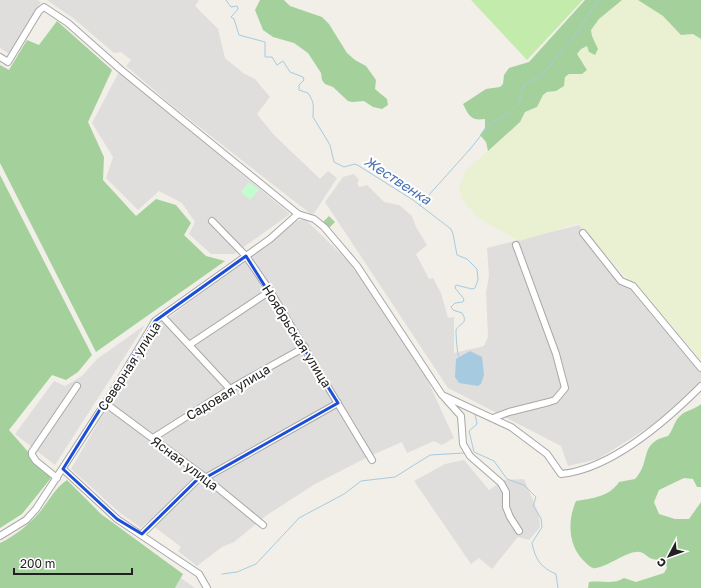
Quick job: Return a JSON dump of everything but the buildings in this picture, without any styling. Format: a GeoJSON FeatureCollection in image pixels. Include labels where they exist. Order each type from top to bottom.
{"type":"FeatureCollection","features":[{"type":"Feature","properties":{"kind":"street"},"geometry":{"type":"LineString","coordinates":[[0,57],[8,62],[39,11],[44,7],[68,23],[120,69],[298,214],[314,219],[324,227],[357,266],[442,395],[461,416],[463,444],[470,456],[501,483],[506,492],[506,507],[510,517],[519,531]]}},
{"type":"Feature","properties":{"kind":"street","name":"Северная улица"},"geometry":{"type":"LineString","coordinates":[[57,478],[155,321],[270,239],[298,214]]}},
{"type":"Feature","properties":{"kind":"street","name":"Ноябрьская улица"},"geometry":{"type":"LineString","coordinates":[[212,221],[246,256],[270,291],[372,460]]}},
{"type":"Feature","properties":{"kind":"street"},"geometry":{"type":"LineString","coordinates":[[583,233],[621,281],[633,286],[701,368]]}},
{"type":"Feature","properties":{"kind":"street"},"geometry":{"type":"LineString","coordinates":[[493,418],[509,412],[555,400],[565,388],[556,354],[516,245]]}},
{"type":"Feature","properties":{"kind":"street"},"geometry":{"type":"LineString","coordinates":[[189,345],[270,291]]}},
{"type":"Feature","properties":{"kind":"street"},"geometry":{"type":"LineString","coordinates":[[162,316],[230,390]]}},
{"type":"Feature","properties":{"kind":"street","name":"Садовая улица"},"geometry":{"type":"LineString","coordinates":[[153,438],[230,390],[305,347]]}},
{"type":"Feature","properties":{"kind":"street"},"geometry":{"type":"LineString","coordinates":[[0,536],[26,520],[36,509],[57,478],[36,462],[32,452],[77,386]]}},
{"type":"Feature","properties":{"kind":"street"},"geometry":{"type":"LineString","coordinates":[[442,395],[511,427],[547,454],[561,474],[574,473],[596,465],[637,440],[678,409],[701,386]]}},
{"type":"Feature","properties":{"kind":"street","name":"Ясная улица"},"geometry":{"type":"LineString","coordinates":[[105,403],[203,476],[263,525]]}},
{"type":"Feature","properties":{"kind":"street"},"geometry":{"type":"LineString","coordinates":[[142,534],[203,476],[338,403]]}},
{"type":"Feature","properties":{"kind":"street"},"geometry":{"type":"LineString","coordinates":[[63,469],[117,519],[142,534],[199,574],[207,588]]}},
{"type":"Feature","properties":{"kind":"highlighted area"},"geometry":{"type":"Polygon","coordinates":[[[246,256],[338,403],[205,478],[202,475],[142,534],[117,519],[63,469],[155,321],[246,256]]]}},
{"type":"Feature","properties":{"kind":"shaded area"},"geometry":{"type":"Polygon","coordinates":[[[0,0],[37,0],[41,2],[11,55],[0,48],[0,0]]]}},
{"type":"Feature","properties":{"kind":"shaded area"},"geometry":{"type":"Polygon","coordinates":[[[47,0],[199,0],[195,6],[218,29],[225,58],[243,73],[255,79],[270,97],[257,114],[273,134],[320,179],[328,171],[337,178],[315,212],[312,215],[175,108],[126,66],[131,60],[121,52],[114,53],[73,18],[47,0]]]}},
{"type":"Feature","properties":{"kind":"shaded area"},"geometry":{"type":"Polygon","coordinates":[[[119,72],[290,214],[234,254],[211,254],[189,234],[195,222],[182,203],[159,191],[138,210],[106,178],[113,157],[92,123],[119,72]]]}},
{"type":"Feature","properties":{"kind":"shaded area"},"geometry":{"type":"Polygon","coordinates":[[[354,174],[359,180],[357,183],[359,187],[367,185],[384,202],[399,205],[412,216],[416,227],[427,245],[416,254],[429,279],[433,278],[441,293],[448,318],[454,317],[454,353],[484,346],[488,337],[486,292],[489,276],[487,248],[579,225],[701,370],[701,381],[680,404],[651,426],[598,459],[568,466],[561,446],[448,388],[325,202],[343,177],[354,174]]]}},
{"type":"Feature","properties":{"kind":"shaded area"},"geometry":{"type":"Polygon","coordinates":[[[305,219],[350,263],[393,326],[427,379],[454,438],[442,445],[434,441],[407,453],[402,442],[368,457],[315,484],[267,515],[234,542],[222,547],[197,566],[178,551],[181,547],[148,522],[141,528],[119,512],[71,469],[118,388],[158,326],[297,221],[305,219]]]}},
{"type":"Feature","properties":{"kind":"shaded area"},"geometry":{"type":"Polygon","coordinates":[[[145,325],[55,465],[15,434],[54,381],[65,386],[82,376],[97,359],[145,325]]]}},
{"type":"Feature","properties":{"kind":"shaded area"},"geometry":{"type":"Polygon","coordinates":[[[464,460],[489,490],[504,480],[524,479],[539,514],[540,527],[529,540],[518,537],[492,569],[479,558],[471,564],[414,481],[445,464],[464,460]]]}},
{"type":"Feature","properties":{"kind":"shaded area"},"geometry":{"type":"Polygon","coordinates":[[[181,578],[195,588],[175,588],[181,578]]]}},
{"type":"Feature","properties":{"kind":"green space"},"geometry":{"type":"Polygon","coordinates":[[[260,0],[284,0],[290,6],[322,17],[329,24],[347,53],[355,60],[366,66],[376,80],[375,89],[387,99],[388,105],[382,109],[373,107],[364,101],[348,101],[333,87],[325,84],[322,80],[321,73],[308,53],[294,43],[273,37],[263,30],[255,10],[260,0]]]}},
{"type":"Feature","properties":{"kind":"green space"},"geometry":{"type":"Polygon","coordinates":[[[471,0],[583,0],[527,60],[471,0]]]}},
{"type":"Feature","properties":{"kind":"green space"},"geometry":{"type":"Polygon","coordinates":[[[585,0],[622,0],[599,19],[591,30],[598,49],[595,55],[589,52],[587,46],[581,49],[577,54],[587,70],[582,74],[569,74],[565,77],[564,86],[556,91],[547,92],[543,95],[537,107],[525,112],[520,122],[488,151],[486,142],[480,135],[485,128],[485,119],[476,119],[471,117],[463,104],[486,89],[500,87],[503,84],[504,75],[509,68],[529,62],[585,0]]]}},
{"type":"Feature","properties":{"kind":"green space"},"geometry":{"type":"Polygon","coordinates":[[[622,0],[638,0],[663,16],[681,35],[693,34],[701,39],[701,360],[666,318],[653,308],[578,223],[520,241],[483,221],[476,215],[463,201],[459,188],[464,174],[470,167],[520,122],[525,112],[533,110],[543,95],[547,92],[556,91],[564,86],[565,77],[569,74],[582,74],[585,64],[580,60],[577,54],[581,49],[596,42],[592,36],[591,30],[599,19],[622,0]]]}},
{"type":"Feature","properties":{"kind":"green space"},"geometry":{"type":"Polygon","coordinates":[[[638,0],[701,0],[701,39],[693,34],[681,35],[663,16],[638,0]]]}},
{"type":"Feature","properties":{"kind":"green space"},"geometry":{"type":"Polygon","coordinates":[[[57,21],[112,70],[88,122],[104,157],[103,180],[136,216],[156,199],[176,205],[191,223],[184,235],[206,256],[225,261],[96,352],[0,163],[0,65],[9,70],[27,40],[39,45],[57,21]]]}},
{"type":"Feature","properties":{"kind":"green space"},"geometry":{"type":"Polygon","coordinates":[[[0,175],[92,355],[78,372],[66,380],[52,375],[9,430],[51,478],[22,514],[0,528],[0,175]]]}},
{"type":"Feature","properties":{"kind":"green space"},"geometry":{"type":"Polygon","coordinates":[[[249,182],[259,190],[250,200],[241,192],[249,182]]]}},
{"type":"Feature","properties":{"kind":"green space"},"geometry":{"type":"Polygon","coordinates":[[[329,216],[335,222],[329,228],[323,222],[329,216]]]}},
{"type":"Feature","properties":{"kind":"green space"},"geometry":{"type":"Polygon","coordinates":[[[701,404],[701,487],[697,487],[693,479],[684,478],[659,490],[654,502],[659,514],[675,519],[689,519],[701,502],[701,588],[588,588],[589,582],[612,582],[624,578],[636,582],[664,573],[667,568],[665,560],[652,559],[638,552],[628,554],[601,567],[591,567],[580,557],[576,550],[571,534],[571,517],[576,501],[600,496],[610,491],[619,482],[635,479],[643,466],[649,448],[653,443],[668,436],[677,419],[681,415],[701,404]]]}},
{"type":"Feature","properties":{"kind":"green space"},"geometry":{"type":"Polygon","coordinates":[[[67,480],[101,514],[183,574],[175,588],[0,588],[0,543],[16,534],[30,522],[67,480]]]}},
{"type":"Feature","properties":{"kind":"water"},"geometry":{"type":"Polygon","coordinates":[[[470,351],[482,357],[484,375],[481,384],[478,386],[459,383],[455,377],[456,359],[470,351]]]}},
{"type":"Feature","properties":{"kind":"waterway","name":"Жественка"},"geometry":{"type":"LineString","coordinates":[[226,0],[231,7],[237,6],[238,9],[231,17],[234,19],[239,35],[265,42],[265,57],[272,57],[277,65],[283,61],[290,72],[303,77],[304,80],[299,85],[299,90],[308,93],[312,100],[313,117],[330,145],[334,162],[344,167],[355,164],[359,166],[413,200],[451,229],[457,255],[467,259],[477,269],[478,280],[475,288],[472,289],[456,285],[455,288],[464,299],[463,302],[455,303],[451,307],[453,310],[462,313],[464,317],[463,323],[456,330],[459,357]]}},
{"type":"Feature","properties":{"kind":"waterway"},"geometry":{"type":"LineString","coordinates":[[419,206],[471,148],[490,124],[510,112],[519,103],[524,85],[542,75],[574,36],[599,0]]}},
{"type":"Feature","properties":{"kind":"waterway","name":"Жественка"},"geometry":{"type":"LineString","coordinates":[[475,414],[477,424],[469,431],[474,452],[494,461],[507,479],[524,485],[536,497],[533,506],[541,518],[542,527],[532,543],[533,549],[543,566],[556,574],[558,588]]}},
{"type":"Feature","properties":{"kind":"waterway"},"geometry":{"type":"LineString","coordinates":[[222,574],[237,572],[256,564],[299,518],[344,494],[361,481],[395,477],[430,455],[464,453]]}}]}
